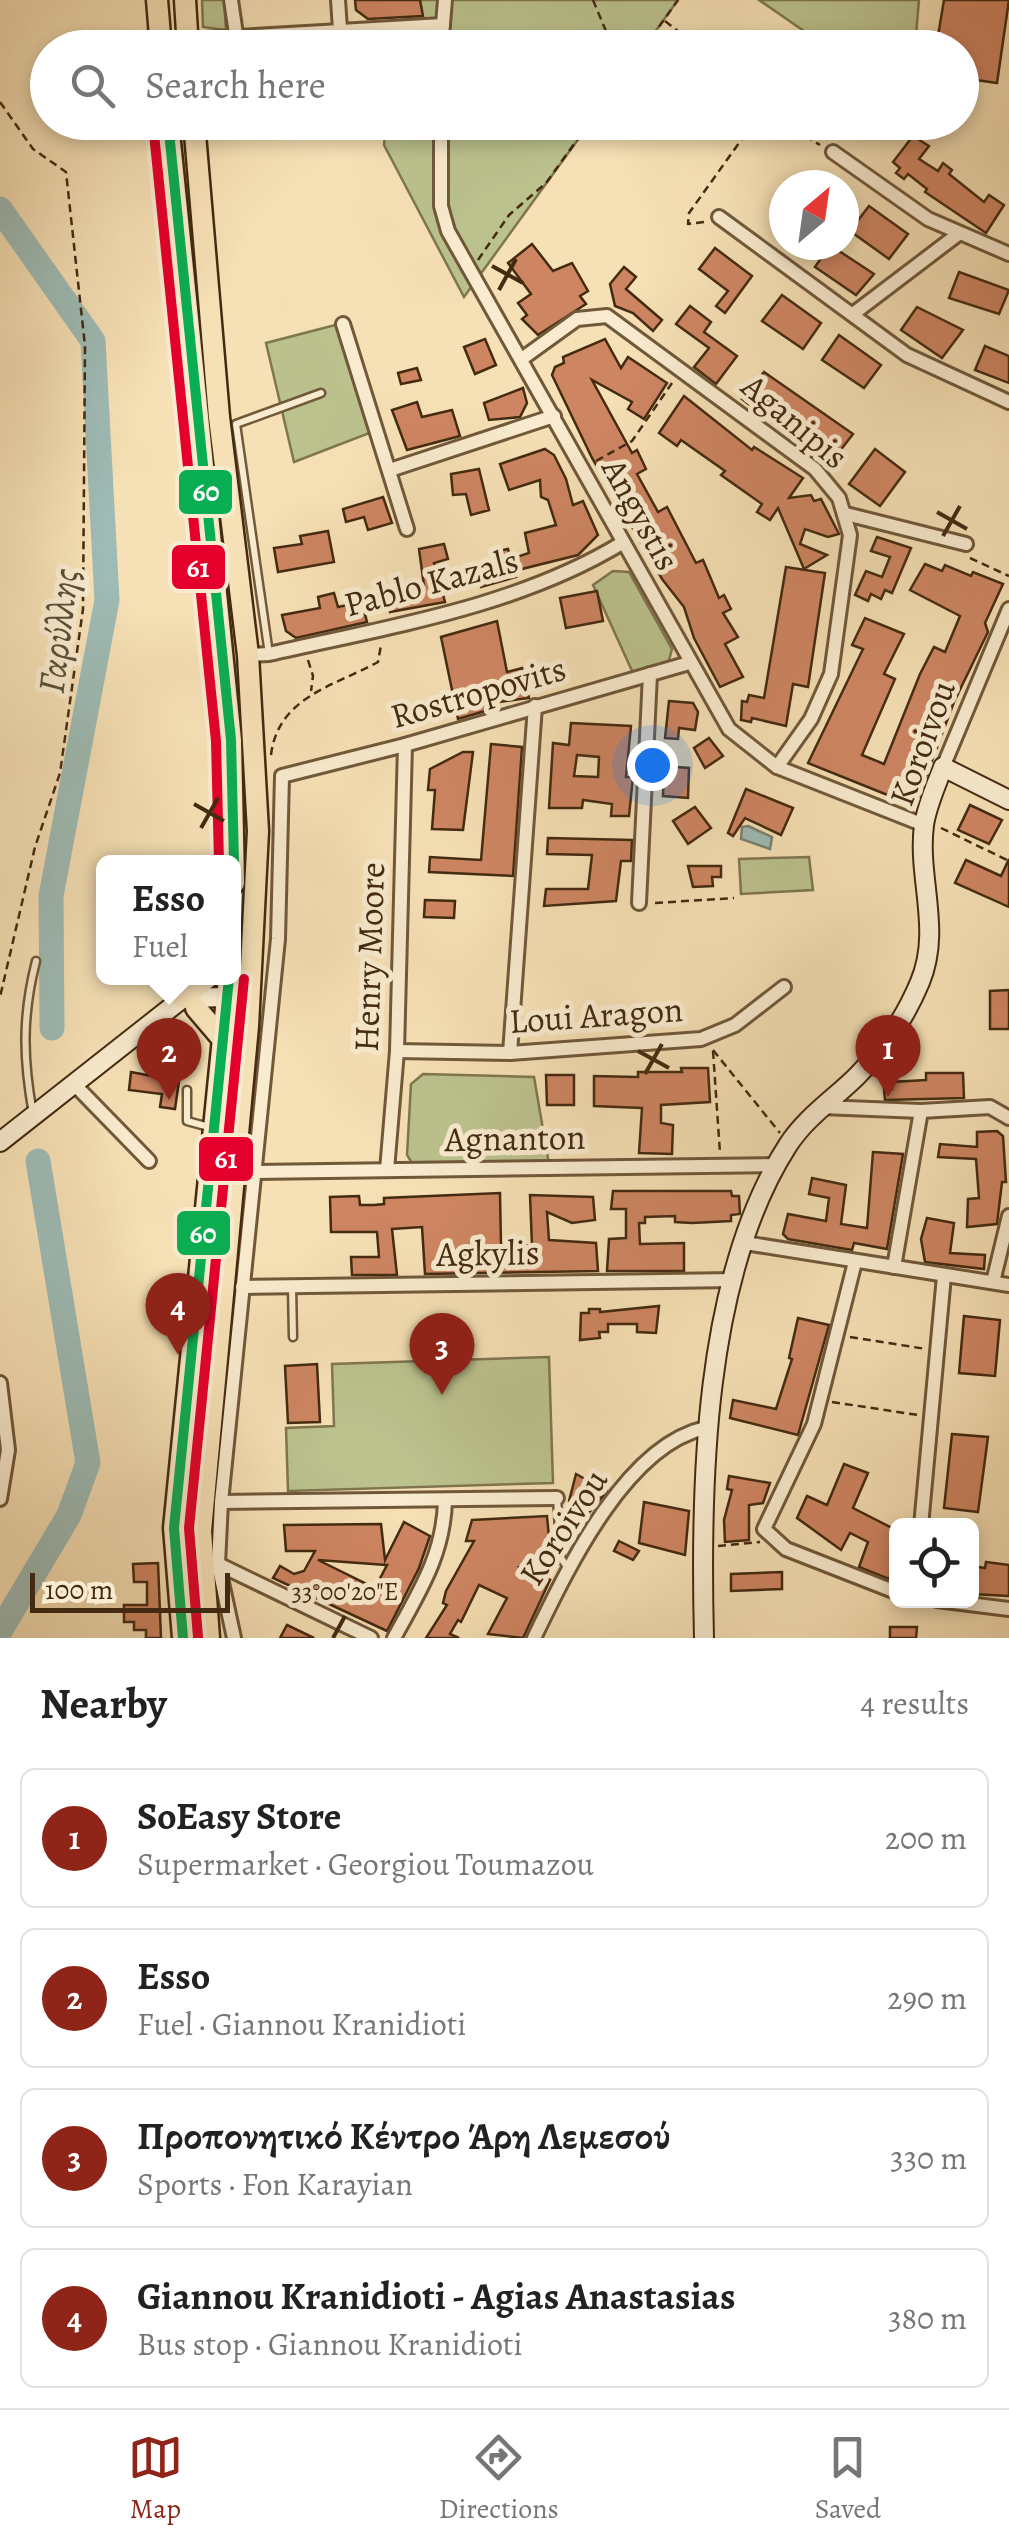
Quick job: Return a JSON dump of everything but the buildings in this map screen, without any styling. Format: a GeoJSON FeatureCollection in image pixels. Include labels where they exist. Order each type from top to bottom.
{"type":"FeatureCollection","features":[{"type":"Feature","properties":{"kind":"main road"},"geometry":{"type":"LineString","coordinates":[[157,0],[160,30]]}},
{"type":"Feature","properties":{"kind":"main road"},"geometry":{"type":"LineString","coordinates":[[185,0],[186,30]]}},
{"type":"Feature","properties":{"kind":"main road"},"geometry":{"type":"LineString","coordinates":[[170,140],[231,740],[233,855]]}},
{"type":"Feature","properties":{"kind":"main road"},"geometry":{"type":"LineString","coordinates":[[196,140],[219,417],[258,655],[258,832],[248,1006],[201,1531],[209,1638]]}},
{"type":"Feature","properties":{"kind":"main road"},"geometry":{"type":"LineString","coordinates":[[201,985],[183,1004],[225,1042]]}},
{"type":"Feature","properties":{"kind":"main road"},"geometry":{"type":"LineString","coordinates":[[183,1638],[174,1528],[228,996]]}},
{"type":"Feature","properties":{"kind":"street"},"geometry":{"type":"LineString","coordinates":[[231,0],[235,30]]}},
{"type":"Feature","properties":{"kind":"street"},"geometry":{"type":"LineString","coordinates":[[338,0],[340,29]]}},
{"type":"Feature","properties":{"kind":"street"},"geometry":{"type":"LineString","coordinates":[[442,30],[446,0]]}},
{"type":"Feature","properties":{"kind":"street"},"geometry":{"type":"LineString","coordinates":[[319,30],[442,25]]}},
{"type":"Feature","properties":{"kind":"street","name":"Angystis"},"geometry":{"type":"LineString","coordinates":[[441,140],[441,206],[448,231],[728,728],[777,767],[924,825]]}},
{"type":"Feature","properties":{"kind":"street"},"geometry":{"type":"LineString","coordinates":[[834,152],[957,235],[1009,254]]}},
{"type":"Feature","properties":{"kind":"street"},"geometry":{"type":"LineString","coordinates":[[719,216],[922,363],[1009,402]]}},
{"type":"Feature","properties":{"kind":"street"},"geometry":{"type":"LineString","coordinates":[[853,314],[957,235]]}},
{"type":"Feature","properties":{"kind":"street","name":"Aganipis"},"geometry":{"type":"LineString","coordinates":[[522,358],[577,319],[598,314],[618,322],[815,469],[846,514],[850,535],[830,674],[811,720],[777,767]]}},
{"type":"Feature","properties":{"kind":"street"},"geometry":{"type":"LineString","coordinates":[[343,324],[407,529]]}},
{"type":"Feature","properties":{"kind":"street"},"geometry":{"type":"LineString","coordinates":[[390,470],[554,416]]}},
{"type":"Feature","properties":{"kind":"street"},"geometry":{"type":"LineString","coordinates":[[846,514],[966,544]]}},
{"type":"Feature","properties":{"kind":"street","name":"Pablo Kazals"},"geometry":{"type":"LineString","coordinates":[[258,655],[384,628],[574,572],[622,543]]}},
{"type":"Feature","properties":{"kind":"street","name":"Koroivou"},"geometry":{"type":"LineString","coordinates":[[704,1638],[701,1548],[705,1428],[734,1280],[775,1165],[822,1106],[882,1049],[922,978],[931,932],[924,825],[943,768],[1009,609]]}},
{"type":"Feature","properties":{"kind":"street","name":"Rostropovits"},"geometry":{"type":"LineString","coordinates":[[282,776],[406,746],[690,663]]}},
{"type":"Feature","properties":{"kind":"street"},"geometry":{"type":"LineString","coordinates":[[638,902],[650,674]]}},
{"type":"Feature","properties":{"kind":"street"},"geometry":{"type":"LineString","coordinates":[[510,1052],[536,706]]}},
{"type":"Feature","properties":{"kind":"street","name":"Henry Moore"},"geometry":{"type":"LineString","coordinates":[[387,1170],[396,1051],[406,746]]}},
{"type":"Feature","properties":{"kind":"street"},"geometry":{"type":"LineString","coordinates":[[943,768],[1009,800]]}},
{"type":"Feature","properties":{"kind":"street"},"geometry":{"type":"LineString","coordinates":[[234,1638],[218,1564],[221,1502],[278,939],[282,776]]}},
{"type":"Feature","properties":{"kind":"street","name":"Loui Aragon"},"geometry":{"type":"LineString","coordinates":[[396,1051],[510,1052],[701,1038],[735,1025],[784,986]]}},
{"type":"Feature","properties":{"kind":"street"},"geometry":{"type":"LineString","coordinates":[[0,1142],[183,1004],[228,996],[248,1006]]}},
{"type":"Feature","properties":{"kind":"street"},"geometry":{"type":"LineString","coordinates":[[73,1084],[149,1161]]}},
{"type":"Feature","properties":{"kind":"street"},"geometry":{"type":"LineString","coordinates":[[822,1106],[920,1111],[990,1107],[1009,1118]]}},
{"type":"Feature","properties":{"kind":"street"},"geometry":{"type":"LineString","coordinates":[[894,1267],[920,1111]]}},
{"type":"Feature","properties":{"kind":"street","name":"Agnanton"},"geometry":{"type":"LineString","coordinates":[[255,1172],[775,1165]]}},
{"type":"Feature","properties":{"kind":"street"},"geometry":{"type":"LineString","coordinates":[[993,1282],[1009,1216]]}},
{"type":"Feature","properties":{"kind":"street"},"geometry":{"type":"LineString","coordinates":[[745,1243],[1009,1285]]}},
{"type":"Feature","properties":{"kind":"street"},"geometry":{"type":"LineString","coordinates":[[855,1262],[838,1336],[804,1448],[767,1516],[764,1529],[773,1541],[838,1572],[889,1590]]}},
{"type":"Feature","properties":{"kind":"street"},"geometry":{"type":"LineString","coordinates":[[922,1518],[944,1276]]}},
{"type":"Feature","properties":{"kind":"street","name":"Agkylis"},"geometry":{"type":"LineString","coordinates":[[242,1286],[734,1280]]}},
{"type":"Feature","properties":{"kind":"street"},"geometry":{"type":"LineString","coordinates":[[0,1382],[8,1450],[0,1498]]}},
{"type":"Feature","properties":{"kind":"street","name":"Koroivou"},"geometry":{"type":"LineString","coordinates":[[534,1638],[568,1568],[605,1510],[658,1452],[686,1433],[705,1428]]}},
{"type":"Feature","properties":{"kind":"street"},"geometry":{"type":"LineString","coordinates":[[221,1502],[557,1498]]}},
{"type":"Feature","properties":{"kind":"street"},"geometry":{"type":"LineString","coordinates":[[394,1638],[437,1557],[443,1540],[444,1500]]}},
{"type":"Feature","properties":{"kind":"street"},"geometry":{"type":"LineString","coordinates":[[218,1564],[370,1638]]}},
{"type":"Feature","properties":{"kind":"street"},"geometry":{"type":"LineString","coordinates":[[979,1605],[1009,1608]]}},
{"type":"Feature","properties":{"kind":"lane"},"geometry":{"type":"LineString","coordinates":[[258,655],[236,424],[321,393]]}},
{"type":"Feature","properties":{"kind":"lane"},"geometry":{"type":"LineString","coordinates":[[33,1116],[23,1060],[23,1018],[36,961]]}},
{"type":"Feature","properties":{"kind":"lane"},"geometry":{"type":"LineString","coordinates":[[187,1090],[187,1120],[217,1128]]}},
{"type":"Feature","properties":{"kind":"lane"},"geometry":{"type":"LineString","coordinates":[[292,1286],[293,1337]]}},
{"type":"Feature","properties":{"kind":"lane"},"geometry":{"type":"LineString","coordinates":[[557,1498],[561,1558],[568,1568]]}},
{"type":"Feature","properties":{"kind":"path"},"geometry":{"type":"LineString","coordinates":[[592,0],[605,30]]}},
{"type":"Feature","properties":{"kind":"path"},"geometry":{"type":"LineString","coordinates":[[656,30],[678,0]]}},
{"type":"Feature","properties":{"kind":"path"},"geometry":{"type":"LineString","coordinates":[[663,20],[676,30]]}},
{"type":"Feature","properties":{"kind":"path"},"geometry":{"type":"LineString","coordinates":[[0,102],[33,149],[66,172],[86,346],[82,406],[87,525],[84,609],[60,773],[35,847],[0,997]]}},
{"type":"Feature","properties":{"kind":"path"},"geometry":{"type":"LineString","coordinates":[[471,271],[508,215],[546,183],[577,140]]}},
{"type":"Feature","properties":{"kind":"path"},"geometry":{"type":"LineString","coordinates":[[719,216],[688,224],[689,213],[741,140]]}},
{"type":"Feature","properties":{"kind":"path"},"geometry":{"type":"LineString","coordinates":[[814,140],[834,152]]}},
{"type":"Feature","properties":{"kind":"path"},"geometry":{"type":"LineString","coordinates":[[582,469],[632,442],[681,369]]}},
{"type":"Feature","properties":{"kind":"path"},"geometry":{"type":"LineString","coordinates":[[966,544],[960,553],[1009,576]]}},
{"type":"Feature","properties":{"kind":"path"},"geometry":{"type":"LineString","coordinates":[[282,776],[270,766],[273,740],[294,706],[310,694],[378,662],[384,628]]}},
{"type":"Feature","properties":{"kind":"path"},"geometry":{"type":"LineString","coordinates":[[296,648],[309,661],[313,676],[310,694]]}},
{"type":"Feature","properties":{"kind":"path"},"geometry":{"type":"LineString","coordinates":[[924,825],[942,828],[1009,860]]}},
{"type":"Feature","properties":{"kind":"path"},"geometry":{"type":"LineString","coordinates":[[638,902],[734,898]]}},
{"type":"Feature","properties":{"kind":"path"},"geometry":{"type":"LineString","coordinates":[[721,1166],[713,1050],[778,1132],[792,1139]]}},
{"type":"Feature","properties":{"kind":"path"},"geometry":{"type":"LineString","coordinates":[[838,1336],[937,1350]]}},
{"type":"Feature","properties":{"kind":"path"},"geometry":{"type":"LineString","coordinates":[[820,1401],[931,1417]]}},
{"type":"Feature","properties":{"kind":"path"},"geometry":{"type":"LineString","coordinates":[[701,1548],[773,1541]]}},
{"type":"Feature","properties":{"kind":"green space"},"geometry":{"type":"Polygon","coordinates":[[[202,0],[224,0],[226,30],[203,27],[202,0]]]}},
{"type":"Feature","properties":{"kind":"green space"},"geometry":{"type":"Polygon","coordinates":[[[412,0],[678,0],[656,30],[400,30],[412,0]]]}},
{"type":"Feature","properties":{"kind":"green space"},"geometry":{"type":"Polygon","coordinates":[[[759,0],[919,0],[916,30],[802,30],[759,0]]]}},
{"type":"Feature","properties":{"kind":"green space"},"geometry":{"type":"Polygon","coordinates":[[[384,140],[578,140],[464,297],[384,140]]]}},
{"type":"Feature","properties":{"kind":"green space"},"geometry":{"type":"Polygon","coordinates":[[[339,324],[372,432],[294,462],[266,343],[339,324]]]}},
{"type":"Feature","properties":{"kind":"green space"},"geometry":{"type":"Polygon","coordinates":[[[613,571],[629,572],[672,649],[668,664],[633,673],[593,585],[613,571]]]}},
{"type":"Feature","properties":{"kind":"green space"},"geometry":{"type":"Polygon","coordinates":[[[809,857],[813,890],[741,894],[739,859],[809,857]]]}},
{"type":"Feature","properties":{"kind":"green space"},"geometry":{"type":"Polygon","coordinates":[[[423,1074],[534,1077],[549,1164],[415,1168],[407,1155],[411,1084],[423,1074]]]}},
{"type":"Feature","properties":{"kind":"green space"},"geometry":{"type":"Polygon","coordinates":[[[549,1357],[553,1483],[288,1491],[286,1428],[334,1426],[332,1364],[549,1357]]]}},
{"type":"Feature","properties":{"kind":"water"},"geometry":{"type":"Polygon","coordinates":[[[742,827],[772,837],[770,849],[741,839],[742,827]]]}},
{"type":"Feature","properties":{"kind":"waterway","name":"Γαρύλλης"},"geometry":{"type":"LineString","coordinates":[[0,209],[93,341],[107,600],[51,896],[52,1028]]}},
{"type":"Feature","properties":{"kind":"waterway","name":"Γαρύλλης"},"geometry":{"type":"LineString","coordinates":[[0,1631],[69,1515],[88,1463],[38,1161]]}},
{"type":"Feature","properties":{"kind":"transit line","name":"61"},"geometry":{"type":"LineString","coordinates":[[155,140],[216,741],[219,855]]}},
{"type":"Feature","properties":{"kind":"transit line","name":"60"},"geometry":{"type":"LineString","coordinates":[[170,140],[231,740],[234,855]]}},
{"type":"Feature","properties":{"kind":"transit line","name":"61"},"geometry":{"type":"LineString","coordinates":[[198,1637],[189,1528],[244,979]]}},
{"type":"Feature","properties":{"kind":"transit line","name":"60"},"geometry":{"type":"LineString","coordinates":[[183,1638],[174,1528],[228,985]]}},
{"type":"Feature","properties":{"kind":"place","name":"SoEasy Store"},"geometry":{"type":"Point","coordinates":[888,1097]}},
{"type":"Feature","properties":{"kind":"place","name":"Esso"},"geometry":{"type":"Point","coordinates":[169,1100]}},
{"type":"Feature","properties":{"kind":"place","name":"Giannou Kranidioti - Agias Anastasias"},"geometry":{"type":"Point","coordinates":[178,1355]}},
{"type":"Feature","properties":{"kind":"place","name":"Προπονητικό Κέντρο Άρη Λεμεσού"},"geometry":{"type":"Point","coordinates":[442,1395]}}]}
